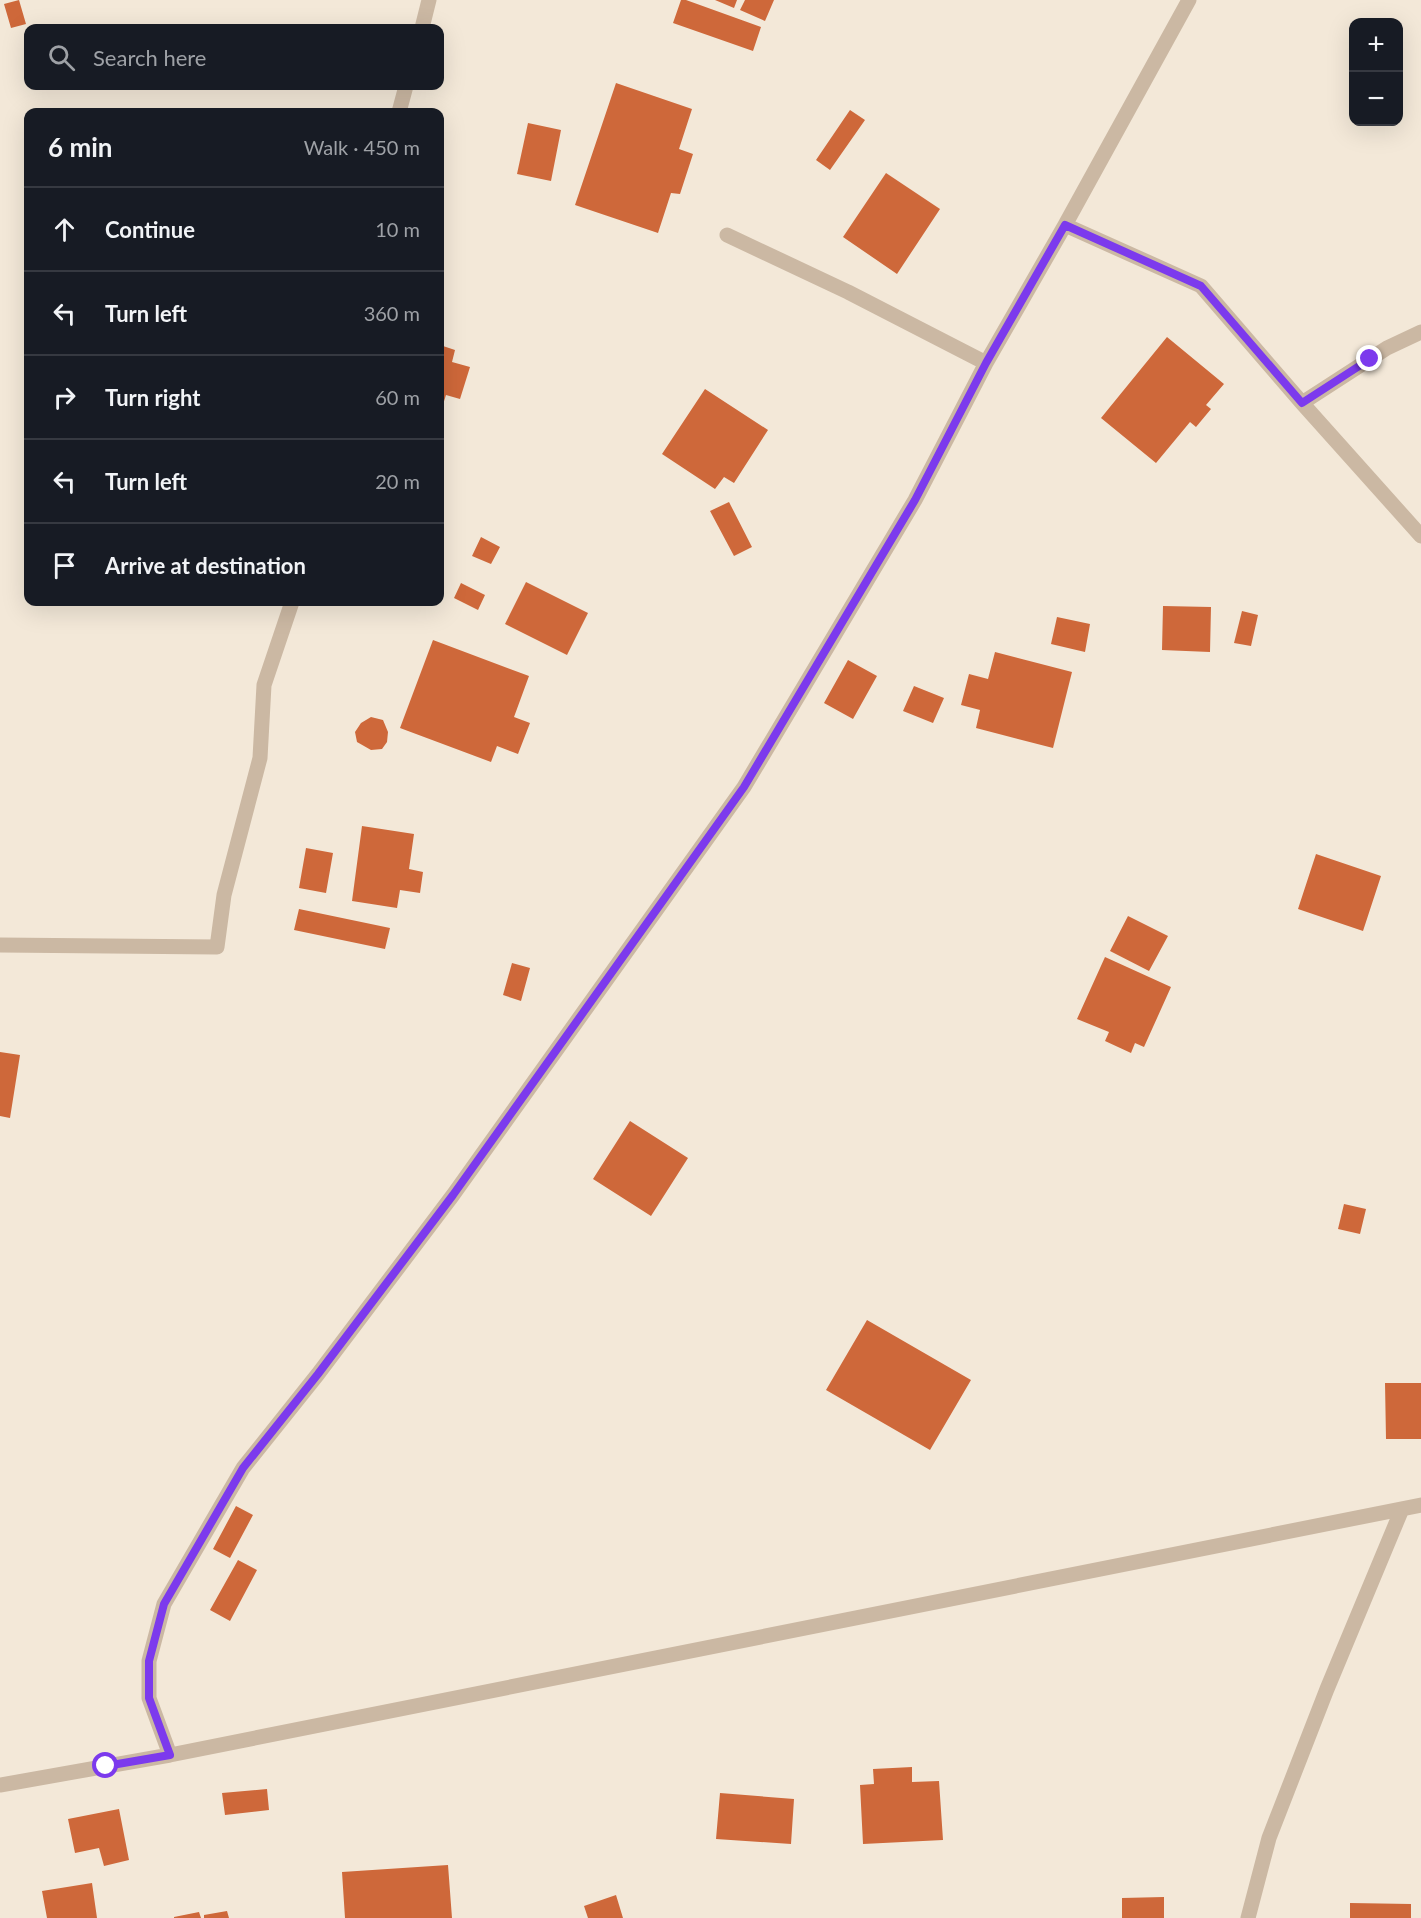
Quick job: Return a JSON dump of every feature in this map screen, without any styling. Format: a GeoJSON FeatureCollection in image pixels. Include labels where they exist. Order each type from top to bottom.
{"type":"FeatureCollection","features":[{"type":"Feature","properties":{"kind":"street"},"geometry":{"type":"LineString","coordinates":[[423,24],[429,0]]}},
{"type":"Feature","properties":{"kind":"street"},"geometry":{"type":"LineString","coordinates":[[170,1755],[149,1698],[149,1661],[164,1604],[243,1468],[318,1374],[453,1195],[744,787],[915,500],[986,363],[1189,0]]}},
{"type":"Feature","properties":{"kind":"street"},"geometry":{"type":"LineString","coordinates":[[400,108],[405,90]]}},
{"type":"Feature","properties":{"kind":"street"},"geometry":{"type":"LineString","coordinates":[[1065,225],[1201,286],[1421,536]]}},
{"type":"Feature","properties":{"kind":"street"},"geometry":{"type":"LineString","coordinates":[[727,235],[848,292],[986,363]]}},
{"type":"Feature","properties":{"kind":"street"},"geometry":{"type":"LineString","coordinates":[[1302,403],[1387,348],[1421,332]]}},
{"type":"Feature","properties":{"kind":"street"},"geometry":{"type":"LineString","coordinates":[[0,945],[217,947],[224,895],[260,758],[264,685],[291,606]]}},
{"type":"Feature","properties":{"kind":"street"},"geometry":{"type":"LineString","coordinates":[[0,1785],[170,1755],[1421,1505]]}},
{"type":"Feature","properties":{"kind":"street"},"geometry":{"type":"LineString","coordinates":[[1248,1918],[1269,1838],[1327,1689],[1402,1509]]}},
{"type":"Feature","properties":{"kind":"building"},"geometry":{"type":"Polygon","coordinates":[[[19,0],[26,24],[11,28],[4,4],[19,0]]]}},
{"type":"Feature","properties":{"kind":"building"},"geometry":{"type":"Polygon","coordinates":[[[681,0],[761,27],[753,51],[673,23],[681,0]]]}},
{"type":"Feature","properties":{"kind":"building"},"geometry":{"type":"Polygon","coordinates":[[[715,0],[737,0],[734,8],[715,0]]]}},
{"type":"Feature","properties":{"kind":"building"},"geometry":{"type":"Polygon","coordinates":[[[745,0],[774,0],[765,21],[740,10],[745,0]]]}},
{"type":"Feature","properties":{"kind":"building"},"geometry":{"type":"Polygon","coordinates":[[[616,83],[692,109],[679,149],[693,154],[680,194],[671,193],[658,233],[575,205],[616,83]]]}},
{"type":"Feature","properties":{"kind":"building"},"geometry":{"type":"Polygon","coordinates":[[[850,110],[865,120],[830,170],[816,160],[850,110]]]}},
{"type":"Feature","properties":{"kind":"building"},"geometry":{"type":"Polygon","coordinates":[[[528,123],[561,130],[551,181],[517,174],[528,123]]]}},
{"type":"Feature","properties":{"kind":"building"},"geometry":{"type":"Polygon","coordinates":[[[886,173],[940,209],[897,274],[843,237],[886,173]]]}},
{"type":"Feature","properties":{"kind":"building"},"geometry":{"type":"Polygon","coordinates":[[[1167,337],[1224,384],[1206,405],[1211,409],[1196,427],[1190,422],[1156,463],[1101,418],[1167,337]]]}},
{"type":"Feature","properties":{"kind":"building"},"geometry":{"type":"Polygon","coordinates":[[[444,346],[455,350],[452,362],[470,367],[460,399],[446,395],[444,401],[444,346]]]}},
{"type":"Feature","properties":{"kind":"building"},"geometry":{"type":"Polygon","coordinates":[[[705,389],[768,430],[734,483],[724,477],[715,489],[662,454],[705,389]]]}},
{"type":"Feature","properties":{"kind":"building"},"geometry":{"type":"Polygon","coordinates":[[[729,502],[752,547],[734,556],[710,511],[729,502]]]}},
{"type":"Feature","properties":{"kind":"building"},"geometry":{"type":"Polygon","coordinates":[[[481,537],[500,547],[491,564],[472,556],[481,537]]]}},
{"type":"Feature","properties":{"kind":"building"},"geometry":{"type":"Polygon","coordinates":[[[526,582],[588,613],[567,655],[505,624],[526,582]]]}},
{"type":"Feature","properties":{"kind":"building"},"geometry":{"type":"Polygon","coordinates":[[[461,583],[485,595],[478,610],[454,598],[461,583]]]}},
{"type":"Feature","properties":{"kind":"building"},"geometry":{"type":"Polygon","coordinates":[[[1163,606],[1211,607],[1210,652],[1162,650],[1163,606]]]}},
{"type":"Feature","properties":{"kind":"building"},"geometry":{"type":"Polygon","coordinates":[[[1242,611],[1258,615],[1251,646],[1234,643],[1242,611]]]}},
{"type":"Feature","properties":{"kind":"building"},"geometry":{"type":"Polygon","coordinates":[[[1057,617],[1090,624],[1085,652],[1051,644],[1057,617]]]}},
{"type":"Feature","properties":{"kind":"building"},"geometry":{"type":"Polygon","coordinates":[[[433,640],[529,676],[514,717],[530,723],[518,754],[497,746],[491,762],[400,728],[433,640]]]}},
{"type":"Feature","properties":{"kind":"building"},"geometry":{"type":"Polygon","coordinates":[[[995,652],[1072,672],[1053,748],[976,728],[980,710],[961,705],[969,674],[988,679],[995,652]]]}},
{"type":"Feature","properties":{"kind":"building"},"geometry":{"type":"Polygon","coordinates":[[[848,660],[877,676],[853,719],[824,703],[848,660]]]}},
{"type":"Feature","properties":{"kind":"building"},"geometry":{"type":"Polygon","coordinates":[[[914,686],[944,698],[933,723],[903,711],[914,686]]]}},
{"type":"Feature","properties":{"kind":"building"},"geometry":{"type":"Polygon","coordinates":[[[371,717],[383,720],[388,732],[387,742],[382,749],[371,750],[357,742],[355,732],[361,723],[371,717]]]}},
{"type":"Feature","properties":{"kind":"building"},"geometry":{"type":"Polygon","coordinates":[[[362,826],[414,834],[409,869],[423,872],[420,893],[400,890],[397,908],[352,901],[362,826]]]}},
{"type":"Feature","properties":{"kind":"building"},"geometry":{"type":"Polygon","coordinates":[[[306,848],[333,853],[326,893],[299,888],[306,848]]]}},
{"type":"Feature","properties":{"kind":"building"},"geometry":{"type":"Polygon","coordinates":[[[1316,854],[1381,876],[1363,931],[1298,909],[1316,854]]]}},
{"type":"Feature","properties":{"kind":"building"},"geometry":{"type":"Polygon","coordinates":[[[299,909],[390,928],[385,949],[294,930],[299,909]]]}},
{"type":"Feature","properties":{"kind":"building"},"geometry":{"type":"Polygon","coordinates":[[[1128,916],[1168,936],[1149,971],[1110,951],[1128,916]]]}},
{"type":"Feature","properties":{"kind":"building"},"geometry":{"type":"Polygon","coordinates":[[[1105,957],[1171,987],[1144,1047],[1135,1043],[1131,1053],[1105,1041],[1109,1032],[1077,1019],[1105,957]]]}},
{"type":"Feature","properties":{"kind":"building"},"geometry":{"type":"Polygon","coordinates":[[[512,963],[530,968],[521,1001],[503,995],[512,963]]]}},
{"type":"Feature","properties":{"kind":"building"},"geometry":{"type":"Polygon","coordinates":[[[0,1052],[20,1055],[10,1118],[0,1116],[0,1052]]]}},
{"type":"Feature","properties":{"kind":"building"},"geometry":{"type":"Polygon","coordinates":[[[630,1121],[688,1158],[651,1216],[593,1179],[630,1121]]]}},
{"type":"Feature","properties":{"kind":"building"},"geometry":{"type":"Polygon","coordinates":[[[1344,1204],[1366,1209],[1360,1234],[1338,1229],[1344,1204]]]}},
{"type":"Feature","properties":{"kind":"building"},"geometry":{"type":"Polygon","coordinates":[[[867,1320],[971,1380],[930,1450],[826,1390],[867,1320]]]}},
{"type":"Feature","properties":{"kind":"building"},"geometry":{"type":"Polygon","coordinates":[[[1385,1383],[1421,1383],[1421,1439],[1386,1439],[1385,1383]]]}},
{"type":"Feature","properties":{"kind":"building"},"geometry":{"type":"Polygon","coordinates":[[[236,1506],[253,1515],[230,1558],[213,1549],[236,1506]]]}},
{"type":"Feature","properties":{"kind":"building"},"geometry":{"type":"Polygon","coordinates":[[[238,1560],[257,1570],[230,1621],[210,1610],[238,1560]]]}},
{"type":"Feature","properties":{"kind":"building"},"geometry":{"type":"Polygon","coordinates":[[[912,1767],[912,1782],[939,1781],[943,1840],[863,1844],[860,1785],[874,1784],[873,1769],[912,1767]]]}},
{"type":"Feature","properties":{"kind":"building"},"geometry":{"type":"Polygon","coordinates":[[[267,1789],[269,1810],[225,1815],[222,1793],[267,1789]]]}},
{"type":"Feature","properties":{"kind":"building"},"geometry":{"type":"Polygon","coordinates":[[[720,1793],[794,1799],[791,1844],[716,1839],[720,1793]]]}},
{"type":"Feature","properties":{"kind":"building"},"geometry":{"type":"Polygon","coordinates":[[[119,1809],[129,1860],[104,1866],[99,1848],[75,1853],[68,1819],[119,1809]]]}},
{"type":"Feature","properties":{"kind":"building"},"geometry":{"type":"Polygon","coordinates":[[[448,1865],[452,1918],[345,1918],[342,1872],[448,1865]]]}},
{"type":"Feature","properties":{"kind":"building"},"geometry":{"type":"Polygon","coordinates":[[[92,1883],[97,1918],[47,1918],[42,1891],[92,1883]]]}},
{"type":"Feature","properties":{"kind":"building"},"geometry":{"type":"Polygon","coordinates":[[[616,1895],[623,1918],[588,1918],[584,1906],[616,1895]]]}},
{"type":"Feature","properties":{"kind":"building"},"geometry":{"type":"Polygon","coordinates":[[[1164,1897],[1164,1918],[1122,1918],[1122,1898],[1164,1897]]]}},
{"type":"Feature","properties":{"kind":"building"},"geometry":{"type":"Polygon","coordinates":[[[1350,1903],[1411,1904],[1411,1918],[1350,1918],[1350,1903]]]}},
{"type":"Feature","properties":{"kind":"building"},"geometry":{"type":"Polygon","coordinates":[[[227,1911],[229,1918],[204,1918],[204,1915],[227,1911]]]}},
{"type":"Feature","properties":{"kind":"building"},"geometry":{"type":"Polygon","coordinates":[[[199,1912],[201,1918],[174,1918],[174,1917],[199,1912]]]}},
{"type":"Feature","properties":{"kind":"route"},"geometry":{"type":"LineString","coordinates":[[106,1766],[170,1755],[149,1698],[149,1661],[164,1604],[243,1468],[318,1374],[453,1195],[744,787],[915,500],[986,363],[1065,225],[1201,286],[1302,403],[1370,359]]}}]}
